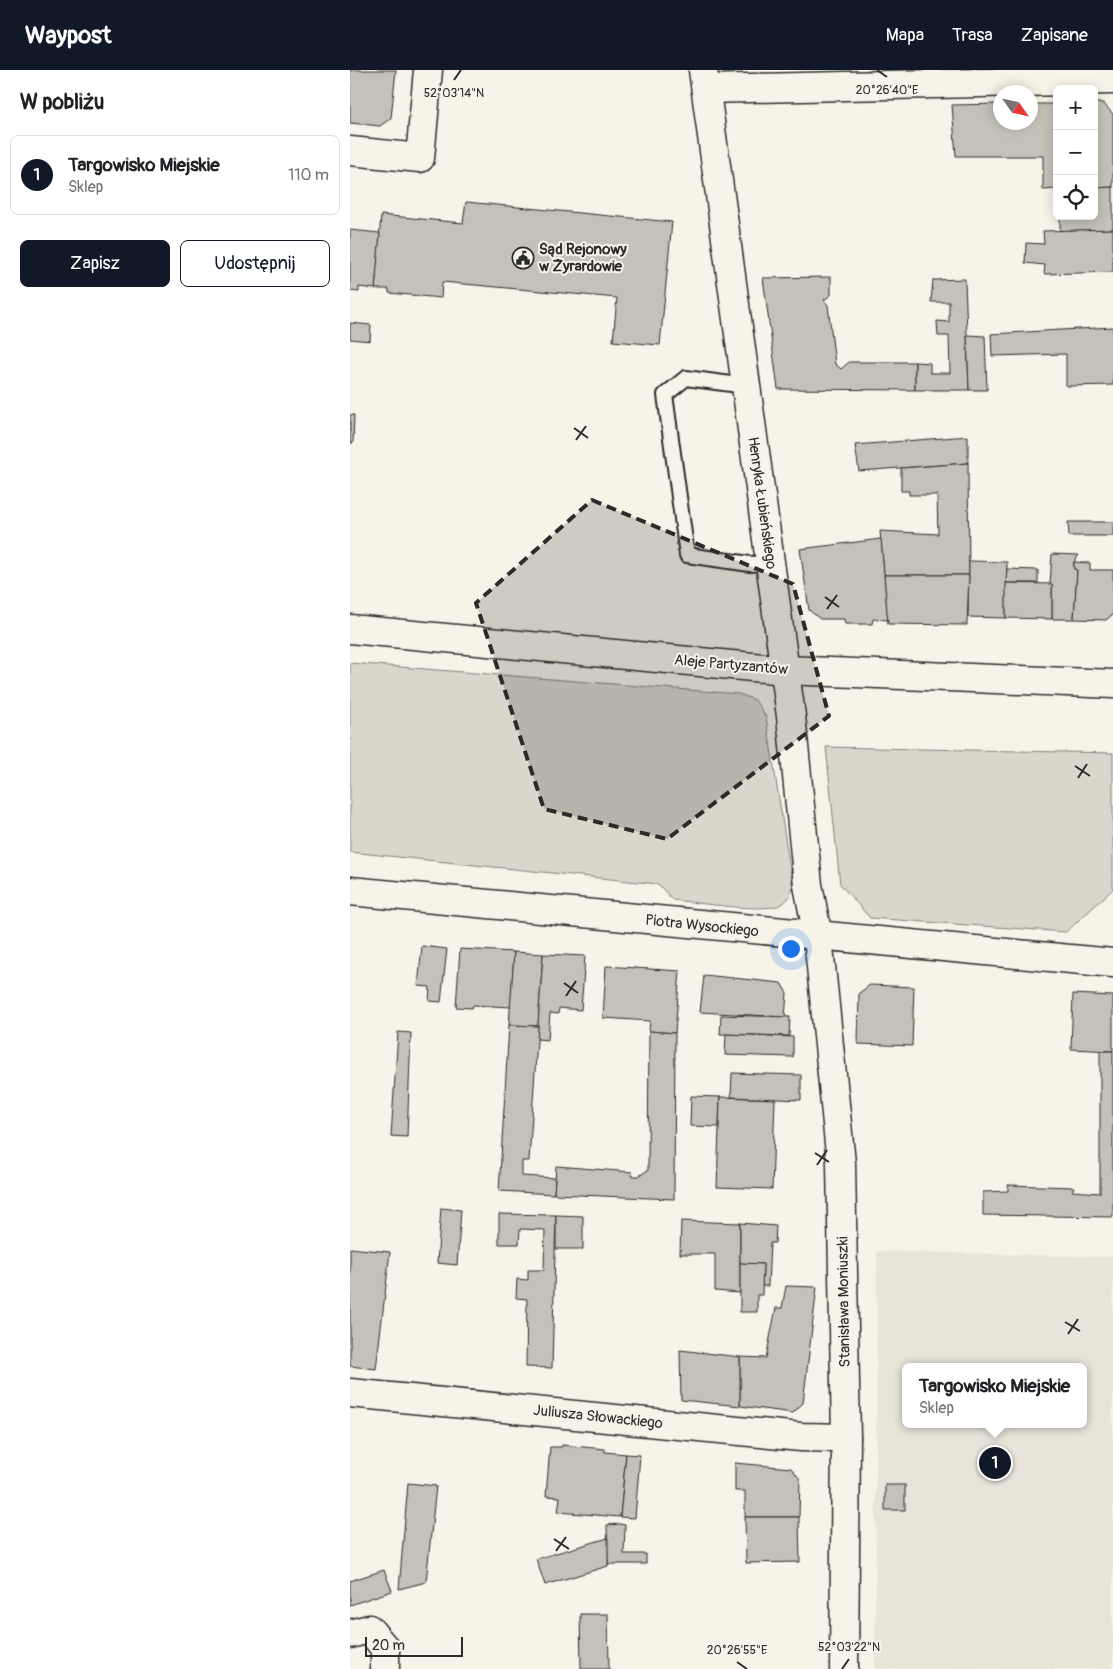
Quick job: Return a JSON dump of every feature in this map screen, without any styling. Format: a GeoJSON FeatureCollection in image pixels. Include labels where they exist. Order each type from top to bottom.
{"type":"FeatureCollection","features":[{"type":"Feature","properties":{"kind":"street"},"geometry":{"type":"LineString","coordinates":[[350,152],[420,158],[428,70]]}},
{"type":"Feature","properties":{"kind":"street"},"geometry":{"type":"LineString","coordinates":[[704,80],[1113,80]]}},
{"type":"Feature","properties":{"kind":"street","name":"Henryka Łubieńskiego"},"geometry":{"type":"LineString","coordinates":[[704,80],[785,670],[808,885],[818,937]]}},
{"type":"Feature","properties":{"kind":"street","name":"Aleje Partyzantów"},"geometry":{"type":"LineString","coordinates":[[350,629],[785,670],[1113,684]]}},
{"type":"Feature","properties":{"kind":"street","name":"Piotra Wysockiego"},"geometry":{"type":"LineString","coordinates":[[350,891],[818,937],[1113,963]]}},
{"type":"Feature","properties":{"kind":"street","name":"Stanisława Moniuszki"},"geometry":{"type":"LineString","coordinates":[[818,937],[841,1163],[846,1438],[844,1669]]}},
{"type":"Feature","properties":{"kind":"street","name":"Juliusza Słowackiego"},"geometry":{"type":"LineString","coordinates":[[350,1393],[791,1436],[846,1438]]}},
{"type":"Feature","properties":{"kind":"street"},"geometry":{"type":"LineString","coordinates":[[350,1634],[369,1629],[385,1648],[385,1669]]}},
{"type":"Feature","properties":{"kind":"lane"},"geometry":{"type":"LineString","coordinates":[[746,386],[686,378],[665,395],[687,555],[750,564],[770,564]]}},
{"type":"Feature","properties":{"kind":"highlighted area"},"geometry":{"type":"Polygon","coordinates":[[[592,500],[793,584],[829,716],[667,839],[544,809],[476,603],[592,500]]]}},
{"type":"Feature","properties":{"kind":"shaded area"},"geometry":{"type":"Polygon","coordinates":[[[350,663],[739,694],[755,700],[766,717],[793,888],[790,895],[782,904],[774,907],[746,908],[673,900],[658,884],[350,852],[350,663]]]}},
{"type":"Feature","properties":{"kind":"shaded area"},"geometry":{"type":"Polygon","coordinates":[[[826,747],[1113,753],[1113,889],[1066,932],[870,918],[840,884],[826,747]]]}},
{"type":"Feature","properties":{"kind":"shaded area"},"geometry":{"type":"Polygon","coordinates":[[[877,1251],[1113,1257],[1113,1669],[875,1669],[877,1251]]]}},
{"type":"Feature","properties":{"kind":"building"},"geometry":{"type":"Polygon","coordinates":[[[350,70],[396,70],[391,118],[380,126],[350,123],[350,70]]]}},
{"type":"Feature","properties":{"kind":"building"},"geometry":{"type":"Polygon","coordinates":[[[1098,103],[1103,103],[1113,114],[1113,187],[1098,188],[1098,103]]]}},
{"type":"Feature","properties":{"kind":"building"},"geometry":{"type":"Polygon","coordinates":[[[993,104],[993,130],[1038,130],[1038,104],[1053,104],[1053,189],[1043,190],[1043,156],[956,156],[952,105],[993,104]]]}},
{"type":"Feature","properties":{"kind":"building"},"geometry":{"type":"Polygon","coordinates":[[[1113,187],[1113,229],[1060,231],[1060,220],[1098,220],[1098,188],[1113,187]]]}},
{"type":"Feature","properties":{"kind":"building","name":"Sąd Rejonowy w Żyrardowie"},"geometry":{"type":"Polygon","coordinates":[[[466,202],[672,222],[660,345],[613,341],[617,298],[442,282],[441,298],[389,293],[389,289],[375,289],[381,215],[463,223],[466,202]]]}},
{"type":"Feature","properties":{"kind":"building"},"geometry":{"type":"Polygon","coordinates":[[[1113,229],[1113,272],[1044,274],[1045,265],[1025,263],[1026,243],[1044,244],[1043,231],[1113,229]]]}},
{"type":"Feature","properties":{"kind":"building"},"geometry":{"type":"Polygon","coordinates":[[[350,230],[380,233],[375,289],[359,287],[359,292],[350,291],[350,230]]]}},
{"type":"Feature","properties":{"kind":"building"},"geometry":{"type":"Polygon","coordinates":[[[831,277],[831,295],[824,300],[828,305],[835,364],[841,369],[849,362],[915,362],[915,390],[778,389],[763,278],[831,277]]]}},
{"type":"Feature","properties":{"kind":"building"},"geometry":{"type":"Polygon","coordinates":[[[965,279],[969,390],[915,390],[915,362],[930,363],[930,373],[950,373],[949,336],[938,336],[937,321],[949,322],[949,302],[931,302],[933,280],[965,279]]]}},
{"type":"Feature","properties":{"kind":"building"},"geometry":{"type":"Polygon","coordinates":[[[350,323],[371,325],[370,341],[350,339],[350,323]]]}},
{"type":"Feature","properties":{"kind":"building"},"geometry":{"type":"Polygon","coordinates":[[[1113,327],[1113,385],[1066,386],[1066,354],[992,356],[991,334],[1113,327]]]}},
{"type":"Feature","properties":{"kind":"building"},"geometry":{"type":"Polygon","coordinates":[[[967,335],[985,336],[987,390],[969,390],[967,335]]]}},
{"type":"Feature","properties":{"kind":"building"},"geometry":{"type":"Polygon","coordinates":[[[350,415],[354,415],[353,443],[350,443],[350,415]]]}},
{"type":"Feature","properties":{"kind":"building"},"geometry":{"type":"Polygon","coordinates":[[[968,436],[968,463],[859,471],[855,445],[968,436]]]}},
{"type":"Feature","properties":{"kind":"building"},"geometry":{"type":"Polygon","coordinates":[[[968,463],[969,575],[884,575],[880,531],[938,534],[937,495],[909,495],[909,491],[901,491],[901,468],[968,463]]]}},
{"type":"Feature","properties":{"kind":"building"},"geometry":{"type":"Polygon","coordinates":[[[1068,522],[1113,522],[1113,536],[1069,536],[1068,522]]]}},
{"type":"Feature","properties":{"kind":"building"},"geometry":{"type":"Polygon","coordinates":[[[881,539],[888,620],[873,619],[872,624],[845,624],[844,619],[820,619],[809,610],[800,549],[881,539]]]}},
{"type":"Feature","properties":{"kind":"building"},"geometry":{"type":"Polygon","coordinates":[[[1052,554],[1079,555],[1074,562],[1074,569],[1077,570],[1074,619],[1052,619],[1052,584],[1050,584],[1052,554]]]}},
{"type":"Feature","properties":{"kind":"building"},"geometry":{"type":"Polygon","coordinates":[[[969,561],[1007,562],[1006,618],[968,617],[969,561]]]}},
{"type":"Feature","properties":{"kind":"building"},"geometry":{"type":"Polygon","coordinates":[[[1074,562],[1090,563],[1090,570],[1113,570],[1113,614],[1106,620],[1074,619],[1077,570],[1074,569],[1074,562]]]}},
{"type":"Feature","properties":{"kind":"building"},"geometry":{"type":"Polygon","coordinates":[[[1007,569],[1038,570],[1038,583],[1006,583],[1007,569]]]}},
{"type":"Feature","properties":{"kind":"building"},"geometry":{"type":"Polygon","coordinates":[[[884,575],[969,575],[967,625],[888,624],[884,575]]]}},
{"type":"Feature","properties":{"kind":"building"},"geometry":{"type":"Polygon","coordinates":[[[1006,583],[1052,584],[1052,619],[1006,618],[1006,583]]]}},
{"type":"Feature","properties":{"kind":"building"},"geometry":{"type":"Polygon","coordinates":[[[422,946],[447,949],[441,1002],[429,1001],[430,987],[418,986],[422,946]]]}},
{"type":"Feature","properties":{"kind":"building"},"geometry":{"type":"Polygon","coordinates":[[[460,949],[514,952],[511,1007],[473,1005],[472,1008],[456,1007],[460,949]]]}},
{"type":"Feature","properties":{"kind":"building"},"geometry":{"type":"Polygon","coordinates":[[[514,952],[543,954],[538,1026],[509,1025],[514,952]]]}},
{"type":"Feature","properties":{"kind":"building"},"geometry":{"type":"Polygon","coordinates":[[[543,954],[585,956],[581,1010],[559,1008],[558,1014],[550,1013],[548,1040],[537,1039],[543,954]]]}},
{"type":"Feature","properties":{"kind":"building"},"geometry":{"type":"Polygon","coordinates":[[[606,966],[680,971],[675,1033],[649,1031],[650,1021],[603,1018],[606,966]]]}},
{"type":"Feature","properties":{"kind":"building"},"geometry":{"type":"Polygon","coordinates":[[[704,975],[781,983],[787,993],[785,1017],[700,1012],[704,975]]]}},
{"type":"Feature","properties":{"kind":"building"},"geometry":{"type":"Polygon","coordinates":[[[870,985],[914,987],[912,1046],[858,1044],[859,993],[870,985]]]}},
{"type":"Feature","properties":{"kind":"building"},"geometry":{"type":"Polygon","coordinates":[[[1073,994],[1113,996],[1113,1051],[1071,1049],[1073,994]]]}},
{"type":"Feature","properties":{"kind":"building"},"geometry":{"type":"Polygon","coordinates":[[[721,1015],[790,1017],[789,1036],[720,1034],[721,1015]]]}},
{"type":"Feature","properties":{"kind":"building"},"geometry":{"type":"Polygon","coordinates":[[[509,1025],[538,1026],[529,1161],[522,1161],[522,1176],[555,1178],[554,1194],[499,1191],[509,1025]]]}},
{"type":"Feature","properties":{"kind":"building"},"geometry":{"type":"Polygon","coordinates":[[[649,1031],[675,1033],[674,1199],[554,1194],[556,1166],[632,1172],[632,1176],[639,1176],[648,1170],[649,1031]]]}},
{"type":"Feature","properties":{"kind":"building"},"geometry":{"type":"Polygon","coordinates":[[[398,1032],[411,1033],[407,1137],[391,1136],[398,1032]]]}},
{"type":"Feature","properties":{"kind":"building"},"geometry":{"type":"Polygon","coordinates":[[[726,1034],[793,1037],[793,1057],[725,1055],[726,1034]]]}},
{"type":"Feature","properties":{"kind":"building"},"geometry":{"type":"Polygon","coordinates":[[[1100,1051],[1113,1051],[1113,1217],[983,1215],[983,1192],[1008,1191],[1008,1185],[1074,1187],[1072,1191],[1100,1193],[1100,1051]]]}},
{"type":"Feature","properties":{"kind":"building"},"geometry":{"type":"Polygon","coordinates":[[[732,1073],[801,1075],[801,1100],[731,1097],[732,1073]]]}},
{"type":"Feature","properties":{"kind":"building"},"geometry":{"type":"Polygon","coordinates":[[[691,1096],[720,1097],[719,1127],[690,1126],[691,1096]]]}},
{"type":"Feature","properties":{"kind":"building"},"geometry":{"type":"Polygon","coordinates":[[[720,1097],[775,1099],[772,1189],[717,1187],[720,1097]]]}},
{"type":"Feature","properties":{"kind":"building"},"geometry":{"type":"Polygon","coordinates":[[[441,1208],[461,1210],[457,1265],[437,1263],[441,1208]]]}},
{"type":"Feature","properties":{"kind":"building"},"geometry":{"type":"Polygon","coordinates":[[[499,1214],[556,1215],[552,1368],[526,1367],[527,1299],[516,1298],[517,1279],[528,1280],[528,1270],[544,1270],[545,1230],[520,1229],[519,1244],[499,1244],[499,1214]]]}},
{"type":"Feature","properties":{"kind":"building"},"geometry":{"type":"Polygon","coordinates":[[[556,1215],[583,1216],[583,1249],[556,1249],[556,1215]]]}},
{"type":"Feature","properties":{"kind":"building"},"geometry":{"type":"Polygon","coordinates":[[[681,1221],[740,1223],[740,1293],[715,1291],[715,1254],[680,1254],[681,1221]]]}},
{"type":"Feature","properties":{"kind":"building"},"geometry":{"type":"Polygon","coordinates":[[[740,1223],[776,1226],[775,1243],[770,1243],[768,1286],[762,1286],[763,1264],[740,1263],[740,1223]]]}},
{"type":"Feature","properties":{"kind":"building"},"geometry":{"type":"Polygon","coordinates":[[[350,1248],[390,1252],[376,1369],[350,1366],[350,1248]]]}},
{"type":"Feature","properties":{"kind":"building"},"geometry":{"type":"Polygon","coordinates":[[[740,1263],[763,1264],[762,1295],[757,1295],[757,1312],[740,1312],[740,1263]]]}},
{"type":"Feature","properties":{"kind":"building"},"geometry":{"type":"Polygon","coordinates":[[[786,1286],[817,1287],[803,1403],[793,1413],[740,1406],[740,1357],[766,1358],[776,1308],[782,1308],[786,1286]]]}},
{"type":"Feature","properties":{"kind":"building"},"geometry":{"type":"Polygon","coordinates":[[[680,1350],[740,1357],[740,1406],[681,1400],[680,1350]]]}},
{"type":"Feature","properties":{"kind":"building"},"geometry":{"type":"Polygon","coordinates":[[[562,1445],[605,1449],[605,1452],[626,1454],[620,1517],[558,1512],[560,1497],[546,1496],[550,1447],[562,1447],[562,1445]]]}},
{"type":"Feature","properties":{"kind":"building"},"geometry":{"type":"Polygon","coordinates":[[[626,1454],[640,1455],[635,1518],[620,1517],[626,1454]]]}},
{"type":"Feature","properties":{"kind":"building"},"geometry":{"type":"Polygon","coordinates":[[[735,1463],[791,1468],[800,1479],[799,1517],[745,1517],[745,1491],[735,1491],[735,1463]]]}},
{"type":"Feature","properties":{"kind":"building"},"geometry":{"type":"Polygon","coordinates":[[[408,1483],[436,1486],[426,1582],[399,1589],[408,1483]]]}},
{"type":"Feature","properties":{"kind":"building"},"geometry":{"type":"Polygon","coordinates":[[[885,1485],[905,1485],[905,1510],[885,1510],[885,1485]]]}},
{"type":"Feature","properties":{"kind":"building"},"geometry":{"type":"Polygon","coordinates":[[[745,1517],[799,1517],[800,1562],[746,1563],[745,1517]]]}},
{"type":"Feature","properties":{"kind":"building"},"geometry":{"type":"Polygon","coordinates":[[[607,1525],[625,1525],[624,1554],[646,1554],[646,1564],[608,1564],[607,1525]]]}},
{"type":"Feature","properties":{"kind":"building"},"geometry":{"type":"Polygon","coordinates":[[[608,1538],[608,1566],[545,1585],[536,1559],[608,1538]]]}},
{"type":"Feature","properties":{"kind":"building"},"geometry":{"type":"Polygon","coordinates":[[[384,1570],[392,1591],[350,1605],[350,1581],[384,1570]]]}},
{"type":"Feature","properties":{"kind":"building"},"geometry":{"type":"Polygon","coordinates":[[[580,1614],[608,1614],[609,1669],[581,1669],[580,1614]]]}},
{"type":"Feature","properties":{"kind":"place","name":"Sąd Rejonowy w Żyrardowie"},"geometry":{"type":"Point","coordinates":[523,258]}},
{"type":"Feature","properties":{"kind":"place","name":"Targowisko Miejskie"},"geometry":{"type":"Point","coordinates":[995,1463]}}]}
